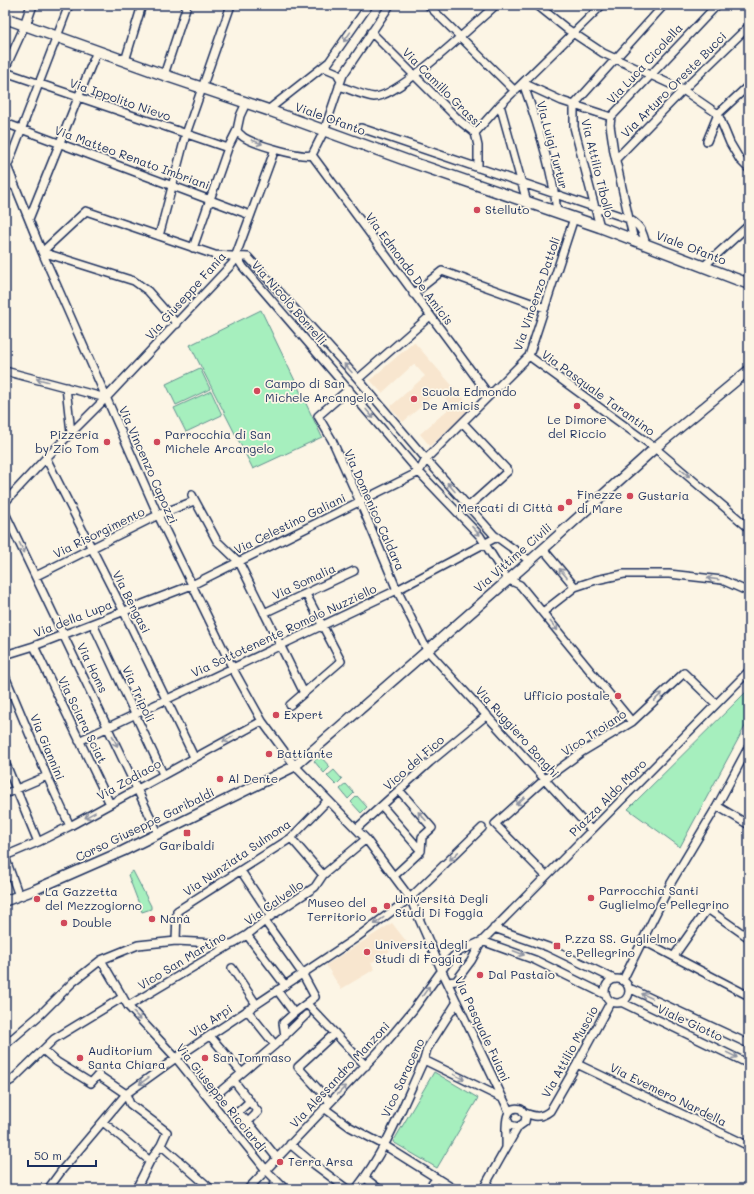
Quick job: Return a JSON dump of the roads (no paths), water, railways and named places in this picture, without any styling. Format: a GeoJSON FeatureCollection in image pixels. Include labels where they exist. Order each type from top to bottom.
{"type":"FeatureCollection","features":[{"type":"Feature","properties":{"kind":"main road","name":"Viale Ofanto"},"geometry":{"type":"LineString","coordinates":[[5,18],[202,89],[246,102],[324,131],[600,227],[749,284]]}},
{"type":"Feature","properties":{"kind":"street"},"geometry":{"type":"LineString","coordinates":[[5,71],[32,5]]}},
{"type":"Feature","properties":{"kind":"street"},"geometry":{"type":"LineString","coordinates":[[6,164],[23,130],[69,5]]}},
{"type":"Feature","properties":{"kind":"street"},"geometry":{"type":"LineString","coordinates":[[125,61],[142,5]]}},
{"type":"Feature","properties":{"kind":"street"},"geometry":{"type":"LineString","coordinates":[[164,75],[187,5]]}},
{"type":"Feature","properties":{"kind":"street"},"geometry":{"type":"LineString","coordinates":[[158,236],[186,134],[231,5]]}},
{"type":"Feature","properties":{"kind":"street"},"geometry":{"type":"LineString","coordinates":[[268,110],[329,62],[369,5]]}},
{"type":"Feature","properties":{"kind":"street"},"geometry":{"type":"LineString","coordinates":[[237,130],[241,136],[275,149],[304,157],[312,155],[324,131],[340,83],[371,32],[390,5]]}},
{"type":"Feature","properties":{"kind":"street"},"geometry":{"type":"LineString","coordinates":[[428,5],[515,91]]}},
{"type":"Feature","properties":{"kind":"street"},"geometry":{"type":"LineString","coordinates":[[340,83],[374,97],[383,95],[415,76],[496,5]]}},
{"type":"Feature","properties":{"kind":"street"},"geometry":{"type":"LineString","coordinates":[[475,133],[500,105],[602,5]]}},
{"type":"Feature","properties":{"kind":"street","name":"Via Attilio Tibollo"},"geometry":{"type":"LineString","coordinates":[[600,227],[574,127],[574,105],[664,5]]}},
{"type":"Feature","properties":{"kind":"street","name":"Via Luca Cicolella"},"geometry":{"type":"LineString","coordinates":[[634,241],[616,159],[610,125],[611,117],[717,5]]}},
{"type":"Feature","properties":{"kind":"street"},"geometry":{"type":"LineString","coordinates":[[746,5],[749,8]]}},
{"type":"Feature","properties":{"kind":"street"},"geometry":{"type":"LineString","coordinates":[[539,6],[574,34],[616,59],[683,90],[718,114],[730,143],[740,160],[749,169]]}},
{"type":"Feature","properties":{"kind":"street","name":"Via Arturo Oreste Bucci"},"geometry":{"type":"LineString","coordinates":[[616,159],[683,90],[749,26]]}},
{"type":"Feature","properties":{"kind":"street","name":"Via Camillo Grassi"},"geometry":{"type":"LineString","coordinates":[[371,32],[460,121],[475,133],[478,146],[478,168]]}},
{"type":"Feature","properties":{"kind":"street"},"geometry":{"type":"LineString","coordinates":[[28,219],[97,51]]}},
{"type":"Feature","properties":{"kind":"street"},"geometry":{"type":"LineString","coordinates":[[323,67],[337,73],[340,83]]}},
{"type":"Feature","properties":{"kind":"street","name":"Via Ippolito Nievo"},"geometry":{"type":"LineString","coordinates":[[5,71],[228,148]]}},
{"type":"Feature","properties":{"kind":"street"},"geometry":{"type":"LineString","coordinates":[[523,83],[574,105],[611,117]]}},
{"type":"Feature","properties":{"kind":"street","name":"Via Luigi Turtur"},"geometry":{"type":"LineString","coordinates":[[523,83],[531,104],[555,194],[557,212]]}},
{"type":"Feature","properties":{"kind":"street"},"geometry":{"type":"LineString","coordinates":[[706,141],[718,114],[749,85]]}},
{"type":"Feature","properties":{"kind":"street"},"geometry":{"type":"LineString","coordinates":[[193,248],[228,148],[237,130],[240,116],[246,102]]}},
{"type":"Feature","properties":{"kind":"street"},"geometry":{"type":"LineString","coordinates":[[500,105],[527,202]]}},
{"type":"Feature","properties":{"kind":"street","name":"Via Matteo Renato Imbriani"},"geometry":{"type":"LineString","coordinates":[[5,123],[250,215]]}},
{"type":"Feature","properties":{"kind":"street","name":"Viale Ofanto"},"geometry":{"type":"LineString","coordinates":[[362,128],[629,220],[639,225],[643,232],[646,245]]}},
{"type":"Feature","properties":{"kind":"street","name":"Via Giuseppe Fania"},"geometry":{"type":"LineString","coordinates":[[5,502],[177,324],[233,263],[275,149]]}},
{"type":"Feature","properties":{"kind":"street","name":"Via Edmondo De Amicis"},"geometry":{"type":"LineString","coordinates":[[312,155],[413,294],[490,395]]}},
{"type":"Feature","properties":{"kind":"street","name":"Via Vincenzo Capozzi"},"geometry":{"type":"LineString","coordinates":[[6,164],[42,252],[158,515],[233,669],[262,721],[295,766]]}},
{"type":"Feature","properties":{"kind":"street"},"geometry":{"type":"LineString","coordinates":[[5,179],[15,187]]}},
{"type":"Feature","properties":{"kind":"street"},"geometry":{"type":"LineString","coordinates":[[42,252],[86,211],[215,255],[236,256]]}},
{"type":"Feature","properties":{"kind":"street","name":"Via Vincenzo Dattoli"},"geometry":{"type":"LineString","coordinates":[[419,472],[426,459],[529,356],[574,218]]}},
{"type":"Feature","properties":{"kind":"street"},"geometry":{"type":"LineString","coordinates":[[704,266],[749,225]]}},
{"type":"Feature","properties":{"kind":"street"},"geometry":{"type":"LineString","coordinates":[[42,252],[134,280],[148,291],[177,324]]}},
{"type":"Feature","properties":{"kind":"street","name":"Via Nicolò Borrelli"},"geometry":{"type":"LineString","coordinates":[[236,256],[248,257],[358,379],[468,507],[497,537],[530,561]]}},
{"type":"Feature","properties":{"kind":"street","name":"Via Nicolò Borrelli"},"geometry":{"type":"LineString","coordinates":[[236,256],[243,267],[350,389],[419,472],[480,536],[507,579]]}},
{"type":"Feature","properties":{"kind":"street"},"geometry":{"type":"LineString","coordinates":[[413,294],[442,271],[545,308]]}},
{"type":"Feature","properties":{"kind":"street"},"geometry":{"type":"LineString","coordinates":[[358,379],[430,316]]}},
{"type":"Feature","properties":{"kind":"street","name":"Via Pasquale Tarantino"},"geometry":{"type":"LineString","coordinates":[[529,356],[655,448],[749,528]]}},
{"type":"Feature","properties":{"kind":"street","name":"Via Vittime Civili"},"geometry":{"type":"LineString","coordinates":[[295,766],[507,579],[530,561],[655,448],[749,370]]}},
{"type":"Feature","properties":{"kind":"street"},"geometry":{"type":"LineString","coordinates":[[5,371],[106,398]]}},
{"type":"Feature","properties":{"kind":"street"},"geometry":{"type":"LineString","coordinates":[[66,387],[72,433]]}},
{"type":"Feature","properties":{"kind":"street","name":"Via Domenico Caldara"},"geometry":{"type":"LineString","coordinates":[[350,389],[318,416],[332,440],[360,502],[396,590],[427,650]]}},
{"type":"Feature","properties":{"kind":"street"},"geometry":{"type":"LineString","coordinates":[[463,423],[508,471],[468,507]]}},
{"type":"Feature","properties":{"kind":"street","name":"Via Bengasi"},"geometry":{"type":"LineString","coordinates":[[46,458],[124,612],[194,757]]}},
{"type":"Feature","properties":{"kind":"street","name":"Via Celestino Galiani"},"geometry":{"type":"LineString","coordinates":[[192,585],[419,472]]}},
{"type":"Feature","properties":{"kind":"street","name":"Via Risorgimento"},"geometry":{"type":"LineString","coordinates":[[36,576],[193,498],[217,541],[239,562]]}},
{"type":"Feature","properties":{"kind":"street","name":"Via Homs"},"geometry":{"type":"LineString","coordinates":[[5,513],[158,833]]}},
{"type":"Feature","properties":{"kind":"street","name":"Via Sottotenente Romolo Nuzziello"},"geometry":{"type":"LineString","coordinates":[[79,741],[108,726],[233,669],[279,645],[396,590],[497,537]]}},
{"type":"Feature","properties":{"kind":"street"},"geometry":{"type":"LineString","coordinates":[[543,549],[575,587]]}},
{"type":"Feature","properties":{"kind":"street"},"geometry":{"type":"LineString","coordinates":[[239,562],[304,693]]}},
{"type":"Feature","properties":{"kind":"street","name":"Via Somalia"},"geometry":{"type":"LineString","coordinates":[[264,613],[354,571]]}},
{"type":"Feature","properties":{"kind":"street"},"geometry":{"type":"LineString","coordinates":[[543,612],[575,587],[596,580],[624,574],[669,574],[722,580],[749,592]]}},
{"type":"Feature","properties":{"kind":"street"},"geometry":{"type":"LineString","coordinates":[[507,579],[520,585],[632,722]]}},
{"type":"Feature","properties":{"kind":"street","name":"Via della Lupa"},"geometry":{"type":"LineString","coordinates":[[5,655],[93,624],[192,585]]}},
{"type":"Feature","properties":{"kind":"street"},"geometry":{"type":"LineString","coordinates":[[290,705],[341,661],[306,594]]}},
{"type":"Feature","properties":{"kind":"street","name":"Via Tripoli"},"geometry":{"type":"LineString","coordinates":[[93,624],[163,774]]}},
{"type":"Feature","properties":{"kind":"street","name":"Via Sciara Sciat"},"geometry":{"type":"LineString","coordinates":[[34,646],[110,804]]}},
{"type":"Feature","properties":{"kind":"street","name":"Via Ruggiero Bonghi"},"geometry":{"type":"LineString","coordinates":[[427,650],[591,830]]}},
{"type":"Feature","properties":{"kind":"street","name":"Piazza Aldo Moro"},"geometry":{"type":"LineString","coordinates":[[448,982],[456,981],[471,961],[482,941],[494,928],[749,671]]}},
{"type":"Feature","properties":{"kind":"street","name":"Vico Troiano"},"geometry":{"type":"LineString","coordinates":[[546,876],[495,824],[545,779],[582,752],[632,722],[684,672],[716,704]]}},
{"type":"Feature","properties":{"kind":"street","name":"Via Giannini"},"geometry":{"type":"LineString","coordinates":[[5,676],[47,776],[70,826]]}},
{"type":"Feature","properties":{"kind":"street","name":"Vico del Fico"},"geometry":{"type":"LineString","coordinates":[[356,829],[487,715]]}},
{"type":"Feature","properties":{"kind":"street","name":"Via Zodiaco"},"geometry":{"type":"LineString","coordinates":[[5,856],[70,826],[262,721]]}},
{"type":"Feature","properties":{"kind":"street"},"geometry":{"type":"LineString","coordinates":[[623,980],[642,940],[684,861],[717,806],[749,746]]}},
{"type":"Feature","properties":{"kind":"street"},"geometry":{"type":"LineString","coordinates":[[5,762],[38,842]]}},
{"type":"Feature","properties":{"kind":"street","name":"Via Pasquale Fuiani"},"geometry":{"type":"LineString","coordinates":[[295,766],[366,839],[410,898],[441,969],[509,1111]]}},
{"type":"Feature","properties":{"kind":"street","name":"Corso Giuseppe Garibaldi"},"geometry":{"type":"LineString","coordinates":[[5,901],[119,852],[295,766]]}},
{"type":"Feature","properties":{"kind":"street"},"geometry":{"type":"LineString","coordinates":[[5,794],[47,776]]}},
{"type":"Feature","properties":{"kind":"street"},"geometry":{"type":"LineString","coordinates":[[394,876],[421,851],[422,837],[432,828],[399,790]]}},
{"type":"Feature","properties":{"kind":"street","name":"Via Nunziata Sulmona"},"geometry":{"type":"LineString","coordinates":[[176,941],[177,911],[291,838],[328,800]]}},
{"type":"Feature","properties":{"kind":"street"},"geometry":{"type":"LineString","coordinates":[[382,806],[421,851]]}},
{"type":"Feature","properties":{"kind":"street"},"geometry":{"type":"LineString","coordinates":[[717,806],[749,825]]}},
{"type":"Feature","properties":{"kind":"street"},"geometry":{"type":"LineString","coordinates":[[410,898],[482,828]]}},
{"type":"Feature","properties":{"kind":"street"},"geometry":{"type":"LineString","coordinates":[[291,838],[323,875]]}},
{"type":"Feature","properties":{"kind":"street","name":"Via Calvello"},"geometry":{"type":"LineString","coordinates":[[247,935],[315,887],[323,875],[366,839]]}},
{"type":"Feature","properties":{"kind":"street"},"geometry":{"type":"LineString","coordinates":[[5,856],[19,896]]}},
{"type":"Feature","properties":{"kind":"street"},"geometry":{"type":"LineString","coordinates":[[241,871],[315,997],[283,1024],[285,1036]]}},
{"type":"Feature","properties":{"kind":"street","name":"Via Arpi"},"geometry":{"type":"LineString","coordinates":[[48,1189],[126,1094],[285,984],[356,938],[410,898]]}},
{"type":"Feature","properties":{"kind":"street"},"geometry":{"type":"LineString","coordinates":[[674,956],[705,912],[709,910],[749,938]]}},
{"type":"Feature","properties":{"kind":"street"},"geometry":{"type":"LineString","coordinates":[[482,941],[536,960],[606,995],[611,1001],[621,1002],[629,996],[629,988],[623,980],[614,979],[548,947],[494,928]]}},
{"type":"Feature","properties":{"kind":"street"},"geometry":{"type":"LineString","coordinates":[[247,935],[285,984]]}},
{"type":"Feature","properties":{"kind":"street","name":"Vico San Martino"},"geometry":{"type":"LineString","coordinates":[[128,1006],[247,935]]}},
{"type":"Feature","properties":{"kind":"street"},"geometry":{"type":"LineString","coordinates":[[642,940],[749,996]]}},
{"type":"Feature","properties":{"kind":"street"},"geometry":{"type":"LineString","coordinates":[[5,1045],[41,1014],[73,982],[101,960],[138,945],[176,941],[233,944]]}},
{"type":"Feature","properties":{"kind":"street","name":"Piazza Aldo Moro"},"geometry":{"type":"LineString","coordinates":[[441,969],[458,952],[482,941]]}},
{"type":"Feature","properties":{"kind":"street","name":"Via Giuseppe Ricciardi"},"geometry":{"type":"LineString","coordinates":[[101,960],[128,1006],[176,1058],[266,1170],[285,1189]]}},
{"type":"Feature","properties":{"kind":"street"},"geometry":{"type":"LineString","coordinates":[[232,968],[256,1004]]}},
{"type":"Feature","properties":{"kind":"street","name":"Via Alessandro Manzoni"},"geometry":{"type":"LineString","coordinates":[[248,1189],[324,1108],[366,1066],[413,1010],[441,969]]}},
{"type":"Feature","properties":{"kind":"street"},"geometry":{"type":"LineString","coordinates":[[606,995],[606,986],[614,979]]}},
{"type":"Feature","properties":{"kind":"street","name":"Viale Giotto"},"geometry":{"type":"LineString","coordinates":[[629,988],[748,1042]]}},
{"type":"Feature","properties":{"kind":"street"},"geometry":{"type":"LineString","coordinates":[[277,990],[294,1014]]}},
{"type":"Feature","properties":{"kind":"street"},"geometry":{"type":"LineString","coordinates":[[5,1084],[12,1080],[54,1039],[123,997]]}},
{"type":"Feature","properties":{"kind":"street","name":"Via Attilio Muscio"},"geometry":{"type":"LineString","coordinates":[[525,1113],[534,1116],[543,1116],[550,1111],[611,1001]]}},
{"type":"Feature","properties":{"kind":"street","name":"Vico Saraceno"},"geometry":{"type":"LineString","coordinates":[[356,1189],[365,1178],[384,1145],[424,1060],[426,1049],[457,1002]]}},
{"type":"Feature","properties":{"kind":"street","name":"Viale Giotto"},"geometry":{"type":"LineString","coordinates":[[621,1002],[749,1064]]}},
{"type":"Feature","properties":{"kind":"street"},"geometry":{"type":"LineString","coordinates":[[307,1004],[366,1066]]}},
{"type":"Feature","properties":{"kind":"street"},"geometry":{"type":"LineString","coordinates":[[247,1010],[275,1045]]}},
{"type":"Feature","properties":{"kind":"street"},"geometry":{"type":"LineString","coordinates":[[210,1100],[275,1045],[306,1015]]}},
{"type":"Feature","properties":{"kind":"street"},"geometry":{"type":"LineString","coordinates":[[330,1102],[298,1067],[334,1033]]}},
{"type":"Feature","properties":{"kind":"street"},"geometry":{"type":"LineString","coordinates":[[210,1036],[242,1073]]}},
{"type":"Feature","properties":{"kind":"street"},"geometry":{"type":"LineString","coordinates":[[43,1050],[57,1062],[91,1083],[98,1076],[126,1094],[130,1104],[166,1132],[161,1145],[150,1161],[136,1189]]}},
{"type":"Feature","properties":{"kind":"street"},"geometry":{"type":"LineString","coordinates":[[424,1060],[502,1098]]}},
{"type":"Feature","properties":{"kind":"street","name":"Via Evemero Nardella"},"geometry":{"type":"LineString","coordinates":[[577,1064],[749,1146]]}},
{"type":"Feature","properties":{"kind":"street"},"geometry":{"type":"LineString","coordinates":[[234,1081],[258,1112],[248,1122]]}},
{"type":"Feature","properties":{"kind":"street"},"geometry":{"type":"LineString","coordinates":[[250,1101],[238,1112],[277,1158]]}},
{"type":"Feature","properties":{"kind":"street"},"geometry":{"type":"LineString","coordinates":[[324,1108],[350,1127],[384,1145],[454,1189]]}},
{"type":"Feature","properties":{"kind":"street"},"geometry":{"type":"LineString","coordinates":[[483,1189],[518,1127],[525,1122],[525,1113],[518,1108],[509,1111],[507,1119],[506,1147]]}},
{"type":"Feature","properties":{"kind":"street"},"geometry":{"type":"LineString","coordinates":[[507,1119],[510,1125],[518,1127]]}},
{"type":"Feature","properties":{"kind":"street"},"geometry":{"type":"LineString","coordinates":[[103,1122],[150,1161]]}},
{"type":"Feature","properties":{"kind":"street"},"geometry":{"type":"LineString","coordinates":[[290,1144],[315,1165],[348,1189]]}},
{"type":"Feature","properties":{"kind":"street"},"geometry":{"type":"LineString","coordinates":[[161,1145],[211,1189]]}},
{"type":"Feature","properties":{"kind":"street"},"geometry":{"type":"LineString","coordinates":[[365,1178],[380,1189]]}},
{"type":"Feature","properties":{"kind":"street"},"geometry":{"type":"LineString","coordinates":[[428,1189],[437,1178]]}},
{"type":"Feature","properties":{"kind":"street"},"geometry":{"type":"LineString","coordinates":[[271,1189],[277,1181]]}},
{"type":"Feature","properties":{"kind":"place","name":"Stelluto"},"geometry":{"type":"Point","coordinates":[477,210]}},
{"type":"Feature","properties":{"kind":"place","name":"Campo di San Michele Arcangelo"},"geometry":{"type":"Point","coordinates":[257,391]}},
{"type":"Feature","properties":{"kind":"place","name":"Scuola Edmondo De Amicis"},"geometry":{"type":"Point","coordinates":[414,399]}},
{"type":"Feature","properties":{"kind":"place","name":"Le Dimore del Riccio"},"geometry":{"type":"Point","coordinates":[577,406]}},
{"type":"Feature","properties":{"kind":"place","name":"Pizzeria by Zio Tom"},"geometry":{"type":"Point","coordinates":[107,442]}},
{"type":"Feature","properties":{"kind":"place","name":"Parrocchia di San Michele Arcangelo"},"geometry":{"type":"Point","coordinates":[157,442]}},
{"type":"Feature","properties":{"kind":"place","name":"Gustaria"},"geometry":{"type":"Point","coordinates":[630,496]}},
{"type":"Feature","properties":{"kind":"place","name":"Finezze di Mare"},"geometry":{"type":"Point","coordinates":[569,502]}},
{"type":"Feature","properties":{"kind":"place","name":"Mercati di Città"},"geometry":{"type":"Point","coordinates":[561,508]}},
{"type":"Feature","properties":{"kind":"place","name":"Ufficio postale"},"geometry":{"type":"Point","coordinates":[618,696]}},
{"type":"Feature","properties":{"kind":"place","name":"Expert"},"geometry":{"type":"Point","coordinates":[276,715]}},
{"type":"Feature","properties":{"kind":"place","name":"Battiante"},"geometry":{"type":"Point","coordinates":[269,754]}},
{"type":"Feature","properties":{"kind":"place","name":"Al Dente"},"geometry":{"type":"Point","coordinates":[220,779]}},
{"type":"Feature","properties":{"kind":"place","name":"Garibaldi"},"geometry":{"type":"Point","coordinates":[187,833]}},
{"type":"Feature","properties":{"kind":"place","name":"Parrocchia Santi Guglielmo e Pellegrino"},"geometry":{"type":"Point","coordinates":[591,898]}},
{"type":"Feature","properties":{"kind":"place","name":"La Gazzetta del Mezzogiorno"},"geometry":{"type":"Point","coordinates":[37,899]}},
{"type":"Feature","properties":{"kind":"place","name":"Università Degli Studi Di Foggia"},"geometry":{"type":"Point","coordinates":[387,906]}},
{"type":"Feature","properties":{"kind":"place","name":"Museo del Territorio"},"geometry":{"type":"Point","coordinates":[374,910]}},
{"type":"Feature","properties":{"kind":"place","name":"Nanà"},"geometry":{"type":"Point","coordinates":[152,919]}},
{"type":"Feature","properties":{"kind":"place","name":"Double"},"geometry":{"type":"Point","coordinates":[64,923]}},
{"type":"Feature","properties":{"kind":"place","name":"P.zza SS. Guglielmo e Pellegrino"},"geometry":{"type":"Point","coordinates":[557,946]}},
{"type":"Feature","properties":{"kind":"place","name":"Università degli Studi di Foggia"},"geometry":{"type":"Point","coordinates":[367,952]}},
{"type":"Feature","properties":{"kind":"place","name":"Dal Pastaio"},"geometry":{"type":"Point","coordinates":[480,975]}},
{"type":"Feature","properties":{"kind":"place","name":"Auditorium Santa Chiara"},"geometry":{"type":"Point","coordinates":[80,1058]}},
{"type":"Feature","properties":{"kind":"place","name":"San Tommaso"},"geometry":{"type":"Point","coordinates":[205,1058]}},
{"type":"Feature","properties":{"kind":"place","name":"Terra Arsa"},"geometry":{"type":"Point","coordinates":[280,1162]}}]}
